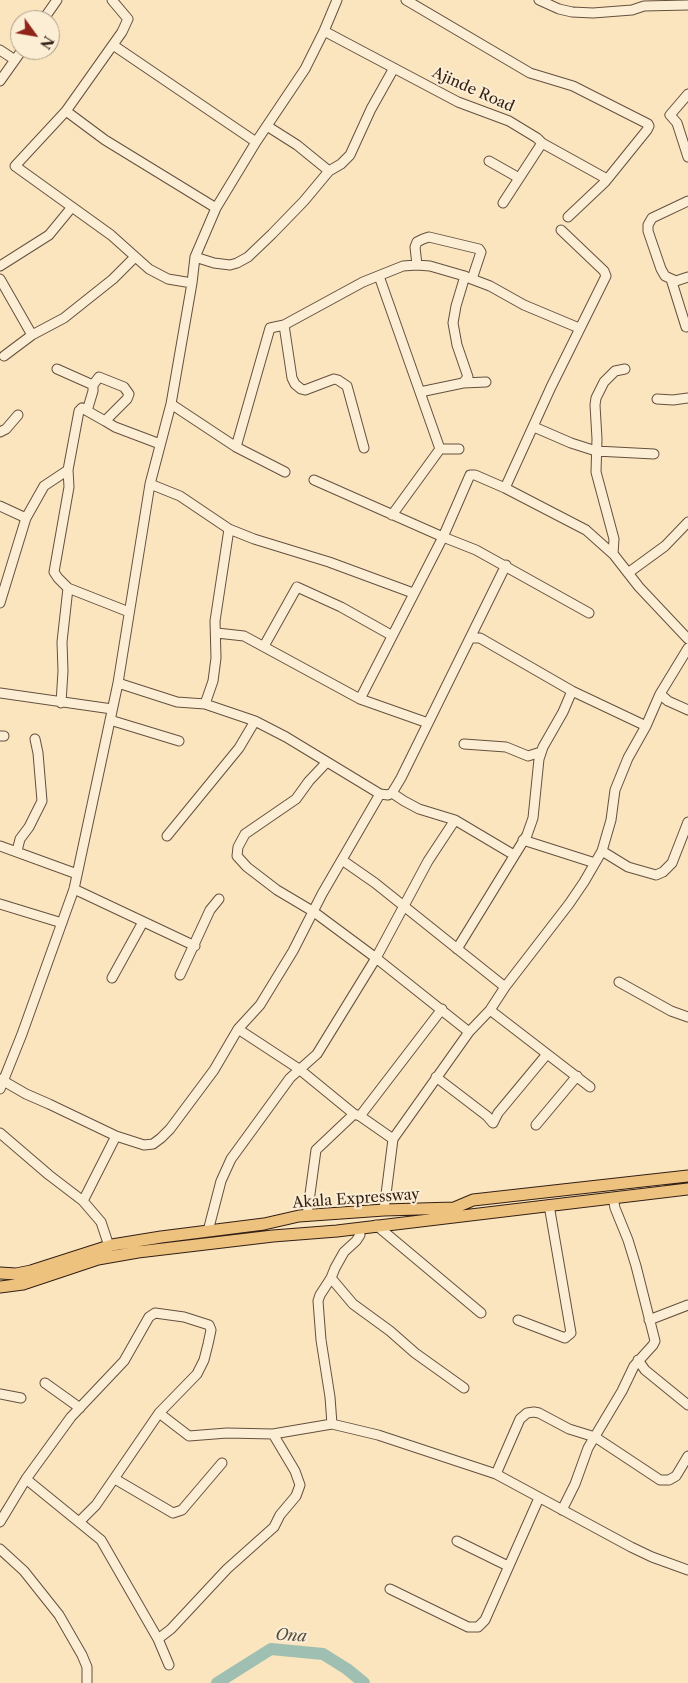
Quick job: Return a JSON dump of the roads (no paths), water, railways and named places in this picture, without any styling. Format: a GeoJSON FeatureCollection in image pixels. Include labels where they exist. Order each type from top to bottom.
{"type":"FeatureCollection","features":[{"type":"Feature","properties":{"kind":"main road","name":"Akala Expressway"},"geometry":{"type":"LineString","coordinates":[[0,1274],[31,1271],[109,1246],[161,1237],[264,1224],[303,1216],[384,1210],[454,1208],[473,1200],[688,1176]]}},
{"type":"Feature","properties":{"kind":"main road","name":"Akala Expressway"},"geometry":{"type":"LineString","coordinates":[[0,1287],[24,1284],[98,1259],[123,1254],[273,1236],[337,1231],[688,1189]]}},
{"type":"Feature","properties":{"kind":"main road"},"geometry":{"type":"LineString","coordinates":[[336,1213],[337,1231]]}},
{"type":"Feature","properties":{"kind":"main road"},"geometry":{"type":"LineString","coordinates":[[303,1216],[311,1233]]}},
{"type":"Feature","properties":{"kind":"street"},"geometry":{"type":"LineString","coordinates":[[112,0],[128,19],[122,32],[66,111],[15,166],[111,235],[148,269],[168,279],[192,283]]}},
{"type":"Feature","properties":{"kind":"street"},"geometry":{"type":"LineString","coordinates":[[337,0],[305,69],[256,142],[216,208],[195,257],[171,404],[150,484],[118,683],[74,888],[1,1083],[116,1136],[144,1144],[153,1144],[161,1138],[170,1129],[214,1070],[238,1029],[260,1005],[294,951],[322,894],[380,794]]}},
{"type":"Feature","properties":{"kind":"street"},"geometry":{"type":"LineString","coordinates":[[406,0],[530,73],[574,86],[650,126],[607,179],[568,217]]}},
{"type":"Feature","properties":{"kind":"street"},"geometry":{"type":"LineString","coordinates":[[539,0],[559,9],[593,13],[632,10],[644,6],[688,5]]}},
{"type":"Feature","properties":{"kind":"street","name":"Ajinde Road"},"geometry":{"type":"LineString","coordinates":[[324,31],[458,102],[509,121],[542,143],[607,179]]}},
{"type":"Feature","properties":{"kind":"street"},"geometry":{"type":"LineString","coordinates":[[113,45],[256,142]]}},
{"type":"Feature","properties":{"kind":"street"},"geometry":{"type":"LineString","coordinates":[[0,81],[16,60]]}},
{"type":"Feature","properties":{"kind":"street"},"geometry":{"type":"LineString","coordinates":[[195,257],[214,263],[230,265],[248,257],[298,207],[329,171],[341,164],[350,155],[371,109],[394,68]]}},
{"type":"Feature","properties":{"kind":"street"},"geometry":{"type":"LineString","coordinates":[[688,94],[670,115],[676,123],[688,157]]}},
{"type":"Feature","properties":{"kind":"street"},"geometry":{"type":"LineString","coordinates":[[66,111],[106,140],[216,208]]}},
{"type":"Feature","properties":{"kind":"street"},"geometry":{"type":"LineString","coordinates":[[267,126],[297,145],[329,171]]}},
{"type":"Feature","properties":{"kind":"street"},"geometry":{"type":"LineString","coordinates":[[503,203],[542,143]]}},
{"type":"Feature","properties":{"kind":"street"},"geometry":{"type":"LineString","coordinates":[[489,161],[519,178]]}},
{"type":"Feature","properties":{"kind":"street"},"geometry":{"type":"LineString","coordinates":[[688,201],[652,218],[648,224],[648,231],[665,276],[676,281],[688,278]]}},
{"type":"Feature","properties":{"kind":"street"},"geometry":{"type":"LineString","coordinates":[[0,266],[49,234],[72,207]]}},
{"type":"Feature","properties":{"kind":"street"},"geometry":{"type":"LineString","coordinates":[[505,488],[534,427],[550,387],[606,276],[561,230]]}},
{"type":"Feature","properties":{"kind":"street"},"geometry":{"type":"LineString","coordinates":[[416,265],[415,247],[417,242],[423,238],[479,249],[481,252],[456,306],[453,323],[457,345],[468,377],[463,383]]}},
{"type":"Feature","properties":{"kind":"street"},"geometry":{"type":"LineString","coordinates":[[4,356],[32,335],[64,318],[113,279],[135,257]]}},
{"type":"Feature","properties":{"kind":"street"},"geometry":{"type":"LineString","coordinates":[[236,447],[268,330],[284,326],[363,282],[403,266],[416,265],[444,269],[490,286],[524,305],[579,328]]}},
{"type":"Feature","properties":{"kind":"street"},"geometry":{"type":"LineString","coordinates":[[379,276],[440,449]]}},
{"type":"Feature","properties":{"kind":"street"},"geometry":{"type":"LineString","coordinates":[[0,279],[32,335]]}},
{"type":"Feature","properties":{"kind":"street"},"geometry":{"type":"LineString","coordinates":[[671,279],[686,327]]}},
{"type":"Feature","properties":{"kind":"street"},"geometry":{"type":"LineString","coordinates":[[284,326],[292,378],[295,384],[301,390],[305,390],[334,379],[347,386],[364,448]]}},
{"type":"Feature","properties":{"kind":"street"},"geometry":{"type":"LineString","coordinates":[[57,369],[92,384]]}},
{"type":"Feature","properties":{"kind":"street"},"geometry":{"type":"LineString","coordinates":[[613,554],[614,540],[596,472],[596,398],[609,376],[615,371],[625,369]]}},
{"type":"Feature","properties":{"kind":"street"},"geometry":{"type":"LineString","coordinates":[[87,411],[92,384],[99,377],[124,387],[129,394],[127,398],[105,421]]}},
{"type":"Feature","properties":{"kind":"street"},"geometry":{"type":"LineString","coordinates":[[420,392],[463,383],[486,382]]}},
{"type":"Feature","properties":{"kind":"street"},"geometry":{"type":"LineString","coordinates":[[658,399],[688,398]]}},
{"type":"Feature","properties":{"kind":"street"},"geometry":{"type":"LineString","coordinates":[[171,404],[236,447],[285,472]]}},
{"type":"Feature","properties":{"kind":"street"},"geometry":{"type":"LineString","coordinates":[[129,612],[68,588],[54,572],[69,486],[68,470],[79,411],[82,408],[115,427],[160,444]]}},
{"type":"Feature","properties":{"kind":"street"},"geometry":{"type":"LineString","coordinates":[[0,432],[6,429],[18,415]]}},
{"type":"Feature","properties":{"kind":"street"},"geometry":{"type":"LineString","coordinates":[[534,427],[571,443],[596,451],[654,454]]}},
{"type":"Feature","properties":{"kind":"street"},"geometry":{"type":"LineString","coordinates":[[440,449],[460,449]]}},
{"type":"Feature","properties":{"kind":"street"},"geometry":{"type":"LineString","coordinates":[[392,515],[440,449]]}},
{"type":"Feature","properties":{"kind":"street"},"geometry":{"type":"LineString","coordinates":[[0,603],[26,518],[44,486],[68,470]]}},
{"type":"Feature","properties":{"kind":"street"},"geometry":{"type":"LineString","coordinates":[[360,699],[391,635],[443,537],[470,475],[475,475],[505,488],[586,530],[613,554],[660,611],[688,640]]}},
{"type":"Feature","properties":{"kind":"street"},"geometry":{"type":"LineString","coordinates":[[314,480],[443,537],[464,544],[506,565],[589,614]]}},
{"type":"Feature","properties":{"kind":"street"},"geometry":{"type":"LineString","coordinates":[[150,484],[180,496],[229,529],[254,539],[330,562],[413,593]]}},
{"type":"Feature","properties":{"kind":"street"},"geometry":{"type":"LineString","coordinates":[[0,506],[26,518]]}},
{"type":"Feature","properties":{"kind":"street"},"geometry":{"type":"LineString","coordinates":[[628,573],[658,551],[688,522]]}},
{"type":"Feature","properties":{"kind":"street"},"geometry":{"type":"LineString","coordinates":[[205,704],[213,681],[216,658],[215,621],[229,529]]}},
{"type":"Feature","properties":{"kind":"street"},"geometry":{"type":"LineString","coordinates":[[118,683],[177,702],[205,704],[255,721],[286,737],[380,794],[388,795],[392,793],[414,754],[506,565]]}},
{"type":"Feature","properties":{"kind":"street"},"geometry":{"type":"LineString","coordinates":[[264,646],[297,587],[341,607],[391,635]]}},
{"type":"Feature","properties":{"kind":"street"},"geometry":{"type":"LineString","coordinates":[[61,703],[62,642],[68,588]]}},
{"type":"Feature","properties":{"kind":"street"},"geometry":{"type":"LineString","coordinates":[[475,626],[480,638]]}},
{"type":"Feature","properties":{"kind":"street"},"geometry":{"type":"LineString","coordinates":[[216,633],[244,636],[360,699],[428,723]]}},
{"type":"Feature","properties":{"kind":"street"},"geometry":{"type":"LineString","coordinates":[[470,638],[480,638],[572,691],[646,726]]}},
{"type":"Feature","properties":{"kind":"street"},"geometry":{"type":"LineString","coordinates":[[384,1210],[393,1139],[436,1077],[470,1032],[490,1010],[505,987],[569,904],[602,852],[612,820],[615,790],[628,758],[646,726],[660,694],[688,648]]}},
{"type":"Feature","properties":{"kind":"street"},"geometry":{"type":"LineString","coordinates":[[457,949],[524,840],[533,818],[541,752],[572,691]]}},
{"type":"Feature","properties":{"kind":"street"},"geometry":{"type":"LineString","coordinates":[[0,693],[112,709]]}},
{"type":"Feature","properties":{"kind":"street"},"geometry":{"type":"LineString","coordinates":[[660,694],[668,701],[688,710]]}},
{"type":"Feature","properties":{"kind":"street"},"geometry":{"type":"LineString","coordinates":[[110,720],[179,741]]}},
{"type":"Feature","properties":{"kind":"street"},"geometry":{"type":"LineString","coordinates":[[167,836],[239,748],[255,721]]}},
{"type":"Feature","properties":{"kind":"street"},"geometry":{"type":"LineString","coordinates":[[17,851],[20,839],[29,827],[42,800],[35,739]]}},
{"type":"Feature","properties":{"kind":"street"},"geometry":{"type":"LineString","coordinates":[[464,744],[506,746],[528,756],[541,752]]}},
{"type":"Feature","properties":{"kind":"street"},"geometry":{"type":"LineString","coordinates":[[326,763],[309,781],[296,799],[245,834],[238,847],[237,856],[247,867],[277,890],[314,912],[470,1032]]}},
{"type":"Feature","properties":{"kind":"street"},"geometry":{"type":"LineString","coordinates":[[392,793],[419,808],[455,820],[514,855]]}},
{"type":"Feature","properties":{"kind":"street"},"geometry":{"type":"LineString","coordinates":[[208,1231],[221,1180],[231,1160],[295,1069],[317,1054],[376,958],[428,861],[455,820]]}},
{"type":"Feature","properties":{"kind":"street"},"geometry":{"type":"LineString","coordinates":[[602,852],[628,867],[656,875],[663,872],[675,857],[688,822]]}},
{"type":"Feature","properties":{"kind":"street"},"geometry":{"type":"LineString","coordinates":[[524,840],[595,863]]}},
{"type":"Feature","properties":{"kind":"street"},"geometry":{"type":"LineString","coordinates":[[0,846],[77,874]]}},
{"type":"Feature","properties":{"kind":"street"},"geometry":{"type":"LineString","coordinates":[[342,860],[375,883],[505,987]]}},
{"type":"Feature","properties":{"kind":"street"},"geometry":{"type":"LineString","coordinates":[[74,888],[195,946]]}},
{"type":"Feature","properties":{"kind":"street"},"geometry":{"type":"LineString","coordinates":[[180,975],[210,910],[219,899]]}},
{"type":"Feature","properties":{"kind":"street"},"geometry":{"type":"LineString","coordinates":[[0,904],[62,923]]}},
{"type":"Feature","properties":{"kind":"street"},"geometry":{"type":"LineString","coordinates":[[112,978],[143,922]]}},
{"type":"Feature","properties":{"kind":"street"},"geometry":{"type":"LineString","coordinates":[[619,982],[671,1011],[688,1017]]}},
{"type":"Feature","properties":{"kind":"street"},"geometry":{"type":"LineString","coordinates":[[303,1216],[316,1150],[357,1115],[442,1009]]}},
{"type":"Feature","properties":{"kind":"street"},"geometry":{"type":"LineString","coordinates":[[490,1010],[590,1087]]}},
{"type":"Feature","properties":{"kind":"street"},"geometry":{"type":"LineString","coordinates":[[238,1029],[393,1139]]}},
{"type":"Feature","properties":{"kind":"street"},"geometry":{"type":"LineString","coordinates":[[436,1077],[487,1116],[493,1123],[498,1113],[548,1054]]}},
{"type":"Feature","properties":{"kind":"street"},"geometry":{"type":"LineString","coordinates":[[536,1125],[576,1076]]}},
{"type":"Feature","properties":{"kind":"street"},"geometry":{"type":"LineString","coordinates":[[0,1133],[49,1175],[84,1201],[101,1222],[109,1246]]}},
{"type":"Feature","properties":{"kind":"street"},"geometry":{"type":"LineString","coordinates":[[84,1201],[116,1136]]}},
{"type":"Feature","properties":{"kind":"street"},"geometry":{"type":"LineString","coordinates":[[562,1510],[575,1484],[584,1456],[638,1360],[655,1341],[636,1266],[613,1198]]}},
{"type":"Feature","properties":{"kind":"street"},"geometry":{"type":"LineString","coordinates":[[518,1320],[565,1338],[571,1333],[550,1205]]}},
{"type":"Feature","properties":{"kind":"street"},"geometry":{"type":"LineString","coordinates":[[376,1225],[480,1313]]}},
{"type":"Feature","properties":{"kind":"street"},"geometry":{"type":"LineString","coordinates":[[332,1424],[318,1301],[344,1252],[360,1235],[359,1228]]}},
{"type":"Feature","properties":{"kind":"street"},"geometry":{"type":"LineString","coordinates":[[331,1278],[353,1304],[390,1331],[415,1353],[464,1388]]}},
{"type":"Feature","properties":{"kind":"street"},"geometry":{"type":"LineString","coordinates":[[649,1320],[688,1305]]}},
{"type":"Feature","properties":{"kind":"street"},"geometry":{"type":"LineString","coordinates":[[0,1522],[26,1478],[71,1417],[124,1361],[149,1317],[155,1313],[184,1317],[209,1325],[211,1330],[208,1344],[204,1360],[197,1374],[159,1413],[96,1505],[80,1521]]}},
{"type":"Feature","properties":{"kind":"street"},"geometry":{"type":"LineString","coordinates":[[638,1360],[650,1374],[688,1405]]}},
{"type":"Feature","properties":{"kind":"street"},"geometry":{"type":"LineString","coordinates":[[45,1383],[80,1408]]}},
{"type":"Feature","properties":{"kind":"street"},"geometry":{"type":"LineString","coordinates":[[0,1394],[21,1398]]}},
{"type":"Feature","properties":{"kind":"street"},"geometry":{"type":"LineString","coordinates":[[159,1413],[189,1436],[227,1433],[274,1434],[332,1424],[389,1438],[496,1474],[638,1550],[688,1570]]}},
{"type":"Feature","properties":{"kind":"street"},"geometry":{"type":"LineString","coordinates":[[496,1474],[520,1419],[527,1413],[539,1413],[570,1429],[595,1437],[660,1480],[669,1480],[676,1476],[688,1456]]}},
{"type":"Feature","properties":{"kind":"street"},"geometry":{"type":"LineString","coordinates":[[158,1639],[171,1629],[227,1569],[274,1526],[280,1515],[296,1496],[300,1485],[274,1434]]}},
{"type":"Feature","properties":{"kind":"street"},"geometry":{"type":"LineString","coordinates":[[115,1479],[174,1513],[182,1510],[222,1463]]}},
{"type":"Feature","properties":{"kind":"street"},"geometry":{"type":"LineString","coordinates":[[26,1478],[101,1540],[158,1639],[169,1665]]}},
{"type":"Feature","properties":{"kind":"street"},"geometry":{"type":"LineString","coordinates":[[390,1589],[468,1627],[474,1628],[482,1624],[539,1498]]}},
{"type":"Feature","properties":{"kind":"street"},"geometry":{"type":"LineString","coordinates":[[458,1542],[508,1566]]}},
{"type":"Feature","properties":{"kind":"street"},"geometry":{"type":"LineString","coordinates":[[0,1549],[24,1571],[59,1615],[87,1667],[87,1683]]}},
{"type":"Feature","properties":{"kind":"waterway","name":"Ona"},"geometry":{"type":"LineString","coordinates":[[217,1683],[271,1649],[323,1654],[347,1669],[364,1683]]}}]}
